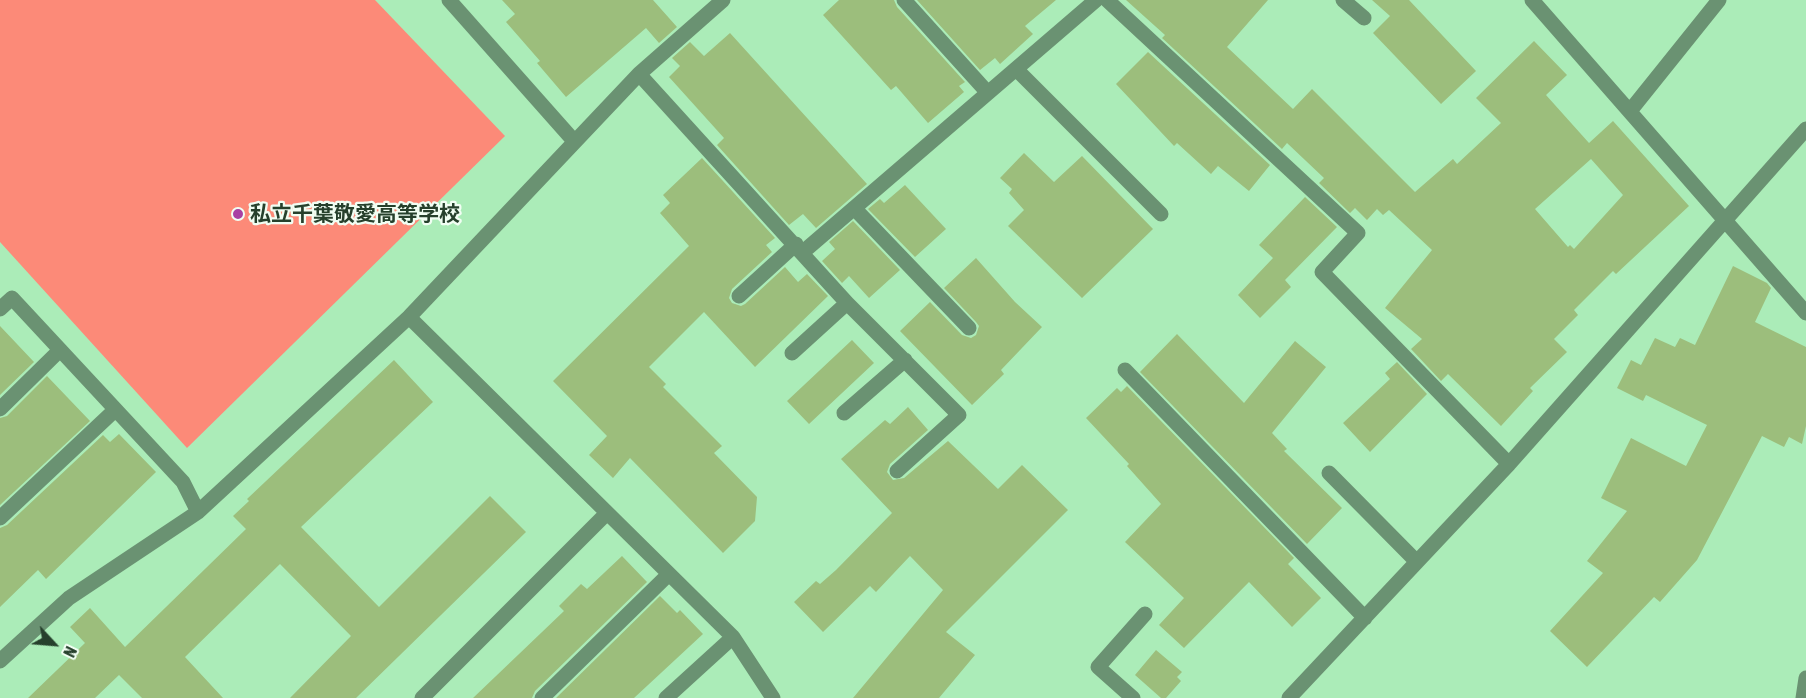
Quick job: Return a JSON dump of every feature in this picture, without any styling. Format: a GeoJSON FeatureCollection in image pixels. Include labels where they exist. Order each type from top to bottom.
{"type":"FeatureCollection","features":[{"type":"Feature","properties":{"kind":"street"},"geometry":{"type":"LineString","coordinates":[[449,0],[574,141]]}},
{"type":"Feature","properties":{"kind":"street"},"geometry":{"type":"LineString","coordinates":[[0,661],[69,598],[198,513],[410,316],[639,74],[723,0]]}},
{"type":"Feature","properties":{"kind":"street"},"geometry":{"type":"LineString","coordinates":[[904,0],[988,93]]}},
{"type":"Feature","properties":{"kind":"street"},"geometry":{"type":"LineString","coordinates":[[739,296],[854,208],[1096,0]]}},
{"type":"Feature","properties":{"kind":"street"},"geometry":{"type":"LineString","coordinates":[[1107,0],[1358,233],[1322,272],[1509,464]]}},
{"type":"Feature","properties":{"kind":"street"},"geometry":{"type":"LineString","coordinates":[[1342,0],[1364,18]]}},
{"type":"Feature","properties":{"kind":"street"},"geometry":{"type":"LineString","coordinates":[[1532,0],[1693,181],[1806,313]]}},
{"type":"Feature","properties":{"kind":"street"},"geometry":{"type":"LineString","coordinates":[[1630,111],[1719,0]]}},
{"type":"Feature","properties":{"kind":"street"},"geometry":{"type":"LineString","coordinates":[[1016,69],[1161,214]]}},
{"type":"Feature","properties":{"kind":"street"},"geometry":{"type":"LineString","coordinates":[[639,74],[847,303],[959,415],[897,471]]}},
{"type":"Feature","properties":{"kind":"street"},"geometry":{"type":"LineString","coordinates":[[1289,698],[1509,464],[1806,129]]}},
{"type":"Feature","properties":{"kind":"street"},"geometry":{"type":"LineString","coordinates":[[854,208],[969,328]]}},
{"type":"Feature","properties":{"kind":"street"},"geometry":{"type":"LineString","coordinates":[[0,309],[12,297],[59,351],[183,482],[198,513]]}},
{"type":"Feature","properties":{"kind":"street"},"geometry":{"type":"LineString","coordinates":[[792,353],[847,303]]}},
{"type":"Feature","properties":{"kind":"street"},"geometry":{"type":"LineString","coordinates":[[410,316],[733,637],[773,698]]}},
{"type":"Feature","properties":{"kind":"street"},"geometry":{"type":"LineString","coordinates":[[0,409],[59,351]]}},
{"type":"Feature","properties":{"kind":"street"},"geometry":{"type":"LineString","coordinates":[[844,413],[905,360]]}},
{"type":"Feature","properties":{"kind":"street"},"geometry":{"type":"LineString","coordinates":[[1125,370],[1365,618]]}},
{"type":"Feature","properties":{"kind":"street"},"geometry":{"type":"LineString","coordinates":[[0,518],[115,410]]}},
{"type":"Feature","properties":{"kind":"street"},"geometry":{"type":"LineString","coordinates":[[1329,473],[1417,562]]}},
{"type":"Feature","properties":{"kind":"street"},"geometry":{"type":"LineString","coordinates":[[422,698],[607,513]]}},
{"type":"Feature","properties":{"kind":"street"},"geometry":{"type":"LineString","coordinates":[[542,698],[669,574]]}},
{"type":"Feature","properties":{"kind":"street"},"geometry":{"type":"LineString","coordinates":[[1133,698],[1098,667],[1145,614]]}},
{"type":"Feature","properties":{"kind":"street"},"geometry":{"type":"LineString","coordinates":[[666,698],[733,637]]}},
{"type":"Feature","properties":{"kind":"street"},"geometry":{"type":"LineString","coordinates":[[1803,698],[1806,678]]}},
{"type":"Feature","properties":{"kind":"shaded area","name":"私立千葉敬愛高等学校"},"geometry":{"type":"Polygon","coordinates":[[[0,0],[375,0],[505,136],[187,448],[0,242],[0,0]]]}},
{"type":"Feature","properties":{"kind":"building"},"geometry":{"type":"Polygon","coordinates":[[[502,0],[653,0],[677,27],[659,43],[646,28],[566,97],[537,63],[540,61],[506,22],[515,14],[502,0]]]}},
{"type":"Feature","properties":{"kind":"building"},"geometry":{"type":"Polygon","coordinates":[[[839,0],[894,0],[897,7],[965,82],[959,86],[964,92],[928,123],[896,86],[891,90],[823,15],[839,0]]]}},
{"type":"Feature","properties":{"kind":"building"},"geometry":{"type":"Polygon","coordinates":[[[917,0],[1056,0],[1025,26],[1033,34],[1000,64],[995,58],[980,70],[917,0]]]}},
{"type":"Feature","properties":{"kind":"building"},"geometry":{"type":"Polygon","coordinates":[[[1126,0],[1268,0],[1227,47],[1293,109],[1312,89],[1415,192],[1453,159],[1457,164],[1501,123],[1476,98],[1534,41],[1567,75],[1546,95],[1589,143],[1613,121],[1689,206],[1616,274],[1613,271],[1574,310],[1578,315],[1554,339],[1567,352],[1530,388],[1533,391],[1501,426],[1448,374],[1441,381],[1411,349],[1422,339],[1385,308],[1432,250],[1389,210],[1383,215],[1377,209],[1367,220],[1355,208],[1350,213],[1319,183],[1324,178],[1287,143],[1282,149],[1162,38],[1165,35],[1126,0]],[[1591,159],[1535,209],[1568,247],[1570,245],[1574,249],[1623,195],[1591,159]]]}},
{"type":"Feature","properties":{"kind":"building"},"geometry":{"type":"Polygon","coordinates":[[[1372,0],[1409,0],[1476,71],[1441,104],[1373,33],[1390,16],[1372,0]]]}},
{"type":"Feature","properties":{"kind":"building"},"geometry":{"type":"Polygon","coordinates":[[[730,33],[867,184],[816,228],[803,214],[789,225],[717,145],[724,138],[669,77],[680,66],[672,58],[690,42],[704,56],[730,33]]]}},
{"type":"Feature","properties":{"kind":"building"},"geometry":{"type":"Polygon","coordinates":[[[1148,52],[1270,165],[1249,191],[1218,166],[1211,174],[1177,143],[1174,146],[1116,84],[1148,52]]]}},
{"type":"Feature","properties":{"kind":"building"},"geometry":{"type":"Polygon","coordinates":[[[1024,153],[1054,182],[1082,156],[1153,229],[1082,298],[1008,226],[1024,210],[1009,193],[1012,189],[1000,178],[1024,153]]]}},
{"type":"Feature","properties":{"kind":"building"},"geometry":{"type":"Polygon","coordinates":[[[702,158],[775,238],[766,245],[772,252],[732,289],[729,298],[732,303],[741,306],[745,304],[785,267],[798,282],[807,274],[828,296],[755,367],[704,312],[649,367],[666,384],[663,387],[722,446],[714,453],[757,497],[755,521],[723,553],[630,458],[613,478],[589,455],[607,436],[553,381],[689,246],[660,213],[670,203],[663,195],[702,158]]]}},
{"type":"Feature","properties":{"kind":"building"},"geometry":{"type":"Polygon","coordinates":[[[905,185],[946,229],[915,257],[868,209],[880,199],[884,203],[905,185]]]}},
{"type":"Feature","properties":{"kind":"building"},"geometry":{"type":"Polygon","coordinates":[[[1305,197],[1337,227],[1285,280],[1291,287],[1260,318],[1238,295],[1273,258],[1259,245],[1305,197]]]}},
{"type":"Feature","properties":{"kind":"building"},"geometry":{"type":"Polygon","coordinates":[[[853,221],[900,270],[869,298],[849,276],[842,283],[822,261],[835,249],[829,242],[853,221]]]}},
{"type":"Feature","properties":{"kind":"building"},"geometry":{"type":"Polygon","coordinates":[[[976,258],[1015,302],[1042,327],[1001,370],[1004,374],[972,405],[900,331],[930,302],[962,335],[971,338],[976,335],[979,326],[944,288],[976,258]]]}},
{"type":"Feature","properties":{"kind":"building"},"geometry":{"type":"Polygon","coordinates":[[[1733,266],[1767,283],[1771,288],[1755,322],[1806,347],[1806,426],[1802,444],[1789,437],[1784,447],[1762,436],[1697,560],[1660,602],[1654,597],[1587,667],[1550,631],[1603,573],[1587,561],[1627,511],[1601,498],[1631,438],[1686,466],[1707,425],[1646,395],[1643,401],[1617,388],[1631,360],[1641,365],[1655,338],[1675,347],[1680,338],[1695,345],[1733,266]]]}},
{"type":"Feature","properties":{"kind":"building"},"geometry":{"type":"Polygon","coordinates":[[[0,326],[34,362],[0,395],[0,326]]]}},
{"type":"Feature","properties":{"kind":"building"},"geometry":{"type":"Polygon","coordinates":[[[1177,334],[1244,403],[1295,341],[1326,367],[1272,433],[1287,449],[1284,451],[1342,508],[1307,544],[1140,372],[1177,334]]]}},
{"type":"Feature","properties":{"kind":"building"},"geometry":{"type":"Polygon","coordinates":[[[852,340],[874,363],[809,424],[787,401],[852,340]]]}},
{"type":"Feature","properties":{"kind":"building"},"geometry":{"type":"Polygon","coordinates":[[[394,360],[433,402],[301,527],[379,607],[490,496],[526,532],[356,698],[290,698],[351,636],[280,564],[185,657],[223,698],[142,698],[119,675],[95,698],[28,698],[85,643],[70,627],[90,608],[125,647],[246,529],[233,516],[249,501],[247,499],[394,360]]]}},
{"type":"Feature","properties":{"kind":"building"},"geometry":{"type":"Polygon","coordinates":[[[1397,362],[1427,394],[1370,452],[1343,423],[1390,379],[1385,373],[1397,362]]]}},
{"type":"Feature","properties":{"kind":"building"},"geometry":{"type":"Polygon","coordinates":[[[47,376],[90,421],[0,505],[0,418],[7,416],[47,376]]]}},
{"type":"Feature","properties":{"kind":"building"},"geometry":{"type":"Polygon","coordinates":[[[1127,386],[1294,558],[1288,564],[1321,598],[1292,627],[1249,582],[1184,648],[1159,625],[1184,598],[1125,542],[1161,504],[1127,466],[1129,464],[1086,418],[1117,388],[1121,392],[1127,386]]]}},
{"type":"Feature","properties":{"kind":"building"},"geometry":{"type":"Polygon","coordinates":[[[908,407],[928,430],[890,464],[887,472],[893,480],[904,478],[948,441],[998,489],[1022,465],[1068,510],[946,632],[975,655],[939,698],[853,698],[943,590],[910,556],[876,592],[870,586],[823,632],[794,602],[816,581],[820,584],[836,570],[892,513],[841,459],[885,420],[890,424],[908,407]]]}},
{"type":"Feature","properties":{"kind":"building"},"geometry":{"type":"Polygon","coordinates":[[[119,434],[156,472],[46,579],[38,570],[0,607],[0,528],[7,525],[103,435],[110,442],[119,434]]]}},
{"type":"Feature","properties":{"kind":"building"},"geometry":{"type":"Polygon","coordinates":[[[622,556],[647,582],[535,691],[532,698],[473,698],[564,611],[559,606],[581,584],[587,589],[622,556]]]}},
{"type":"Feature","properties":{"kind":"building"},"geometry":{"type":"Polygon","coordinates":[[[660,596],[677,613],[680,610],[703,634],[634,698],[556,698],[660,596]]]}},
{"type":"Feature","properties":{"kind":"building"},"geometry":{"type":"Polygon","coordinates":[[[1156,650],[1182,672],[1177,677],[1181,681],[1166,698],[1161,698],[1135,675],[1156,650]]]}},
{"type":"Feature","properties":{"kind":"place","name":"私立千葉敬愛高等学校"},"geometry":{"type":"Point","coordinates":[238,214]}}]}
